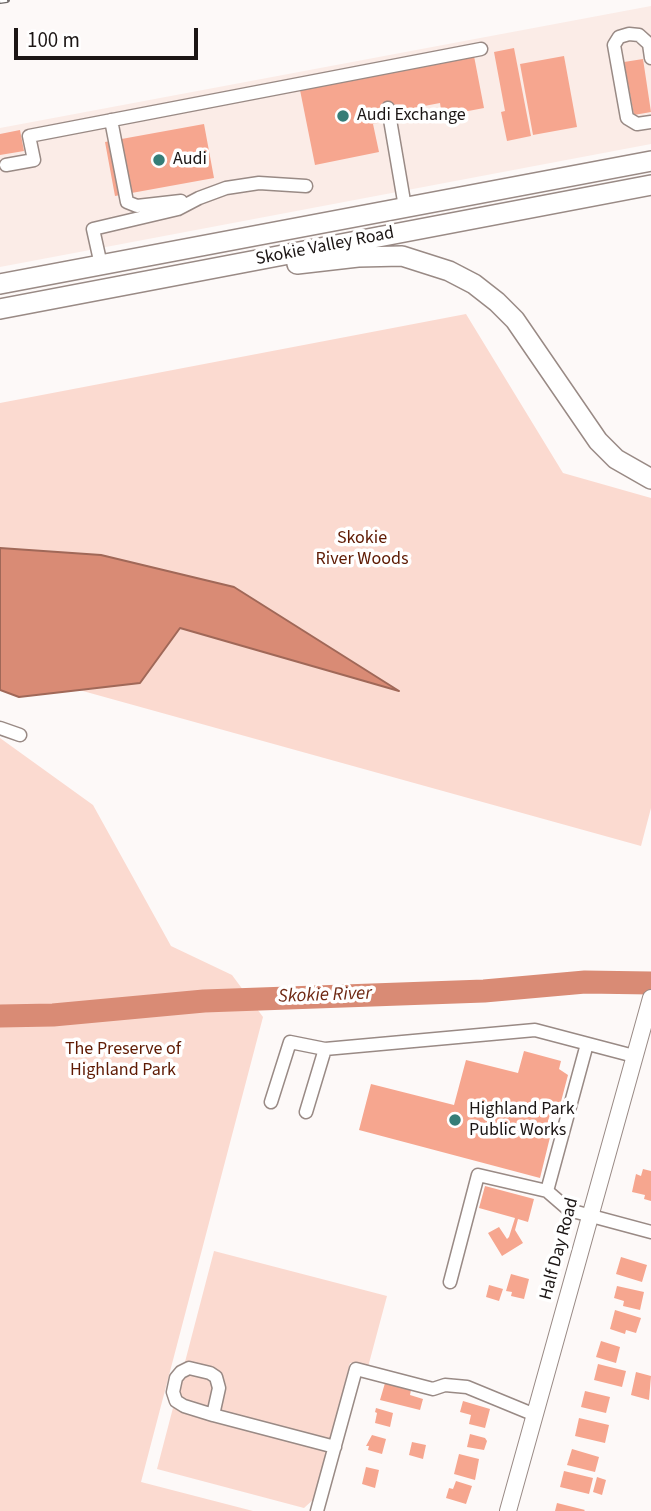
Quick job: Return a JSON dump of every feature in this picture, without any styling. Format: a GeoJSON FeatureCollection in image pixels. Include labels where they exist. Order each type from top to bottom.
{"type":"FeatureCollection","features":[{"type":"Feature","properties":{"kind":"highway","name":"Skokie Valley Road"},"geometry":{"type":"LineString","coordinates":[[0,284],[651,161]]}},
{"type":"Feature","properties":{"kind":"highway","name":"Skokie Valley Road"},"geometry":{"type":"LineString","coordinates":[[0,309],[651,185]]}},
{"type":"Feature","properties":{"kind":"highway"},"geometry":{"type":"LineString","coordinates":[[139,282],[379,256],[402,256],[449,271],[474,284],[515,320],[597,440],[616,459],[651,479]]}},
{"type":"Feature","properties":{"kind":"main road","name":"Half Day Road"},"geometry":{"type":"LineString","coordinates":[[508,1511],[650,1002]]}},
{"type":"Feature","properties":{"kind":"street"},"geometry":{"type":"LineString","coordinates":[[651,58],[649,44],[639,35],[619,37],[614,45],[627,118],[638,124],[651,122]]}},
{"type":"Feature","properties":{"kind":"street"},"geometry":{"type":"LineString","coordinates":[[6,164],[34,160],[29,136],[481,48]]}},
{"type":"Feature","properties":{"kind":"street"},"geometry":{"type":"LineString","coordinates":[[388,108],[405,207]]}},
{"type":"Feature","properties":{"kind":"street"},"geometry":{"type":"LineString","coordinates":[[111,120],[127,202],[131,205],[150,205],[195,200]]}},
{"type":"Feature","properties":{"kind":"street"},"geometry":{"type":"LineString","coordinates":[[101,265],[93,229],[178,209],[226,188],[259,183],[306,186]]}},
{"type":"Feature","properties":{"kind":"street"},"geometry":{"type":"LineString","coordinates":[[0,728],[20,735]]}},
{"type":"Feature","properties":{"kind":"street"},"geometry":{"type":"LineString","coordinates":[[271,1102],[290,1042],[325,1049],[535,1030],[634,1056]]}},
{"type":"Feature","properties":{"kind":"street"},"geometry":{"type":"LineString","coordinates":[[547,1191],[587,1044]]}},
{"type":"Feature","properties":{"kind":"street"},"geometry":{"type":"LineString","coordinates":[[306,1112],[325,1049]]}},
{"type":"Feature","properties":{"kind":"street"},"geometry":{"type":"LineString","coordinates":[[450,1282],[478,1175],[547,1191],[569,1210],[651,1232]]}},
{"type":"Feature","properties":{"kind":"street"},"geometry":{"type":"LineString","coordinates":[[317,1511],[356,1369],[433,1389],[445,1385],[467,1387],[535,1415]]}},
{"type":"Feature","properties":{"kind":"street"},"geometry":{"type":"LineString","coordinates":[[213,1415],[335,1447]]}},
{"type":"Feature","properties":{"kind":"shaded area"},"geometry":{"type":"Polygon","coordinates":[[[651,6],[651,144],[0,267],[0,128],[651,6]]]}},
{"type":"Feature","properties":{"kind":"shaded area"},"geometry":{"type":"Polygon","coordinates":[[[0,548],[101,555],[234,587],[399,691],[180,628],[140,683],[19,697],[0,690],[0,548]]]}},
{"type":"Feature","properties":{"kind":"green space","name":"Skokie River Woods"},"geometry":{"type":"Polygon","coordinates":[[[466,314],[563,473],[651,498],[651,808],[641,846],[0,668],[0,403],[466,314]]]}},
{"type":"Feature","properties":{"kind":"green space","name":"The Preserve of Highland Park"},"geometry":{"type":"Polygon","coordinates":[[[0,738],[93,805],[171,946],[232,975],[263,1017],[141,1482],[253,1511],[0,1511],[0,738]]]}},
{"type":"Feature","properties":{"kind":"green space"},"geometry":{"type":"Polygon","coordinates":[[[214,1251],[387,1296],[368,1367],[350,1363],[315,1498],[304,1508],[157,1469],[214,1251]]]}},
{"type":"Feature","properties":{"kind":"building","name":"Audi Exchange"},"geometry":{"type":"Polygon","coordinates":[[[514,48],[531,136],[507,141],[501,112],[505,111],[494,52],[514,48]]]}},
{"type":"Feature","properties":{"kind":"building"},"geometry":{"type":"Polygon","coordinates":[[[474,56],[484,108],[442,116],[440,103],[398,111],[397,107],[380,110],[382,122],[373,124],[379,152],[315,165],[300,90],[474,56]]]}},
{"type":"Feature","properties":{"kind":"building"},"geometry":{"type":"Polygon","coordinates":[[[564,56],[577,127],[533,135],[520,64],[564,56]]]}},
{"type":"Feature","properties":{"kind":"building"},"geometry":{"type":"Polygon","coordinates":[[[643,59],[651,112],[634,115],[624,62],[643,59]]]}},
{"type":"Feature","properties":{"kind":"building","name":"Audi"},"geometry":{"type":"Polygon","coordinates":[[[204,124],[214,178],[115,196],[105,142],[204,124]]]}},
{"type":"Feature","properties":{"kind":"building"},"geometry":{"type":"Polygon","coordinates":[[[20,130],[24,151],[0,155],[0,134],[20,130]]]}},
{"type":"Feature","properties":{"kind":"building","name":"Highland Park Public Works"},"geometry":{"type":"Polygon","coordinates":[[[524,1051],[561,1061],[559,1069],[568,1075],[558,1113],[551,1111],[546,1128],[552,1129],[540,1178],[359,1130],[371,1084],[454,1105],[466,1060],[518,1073],[524,1051]]]}},
{"type":"Feature","properties":{"kind":"building"},"geometry":{"type":"Polygon","coordinates":[[[643,1169],[651,1171],[651,1201],[644,1199],[645,1195],[632,1192],[636,1174],[641,1176],[643,1169]]]}},
{"type":"Feature","properties":{"kind":"building"},"geometry":{"type":"Polygon","coordinates":[[[485,1186],[534,1199],[528,1222],[518,1219],[515,1230],[523,1243],[502,1256],[488,1233],[499,1227],[507,1239],[515,1218],[479,1208],[485,1186]]]}},
{"type":"Feature","properties":{"kind":"building"},"geometry":{"type":"Polygon","coordinates":[[[621,1257],[647,1265],[642,1282],[616,1274],[621,1257]]]}},
{"type":"Feature","properties":{"kind":"building"},"geometry":{"type":"Polygon","coordinates":[[[511,1274],[529,1279],[524,1299],[511,1296],[512,1292],[506,1291],[511,1274]]]}},
{"type":"Feature","properties":{"kind":"building"},"geometry":{"type":"Polygon","coordinates":[[[489,1285],[503,1289],[499,1301],[486,1297],[489,1285]]]}},
{"type":"Feature","properties":{"kind":"building"},"geometry":{"type":"Polygon","coordinates":[[[617,1286],[644,1292],[640,1310],[623,1306],[624,1301],[614,1298],[617,1286]]]}},
{"type":"Feature","properties":{"kind":"building"},"geometry":{"type":"Polygon","coordinates":[[[615,1310],[641,1318],[636,1333],[626,1330],[625,1334],[610,1329],[615,1310]]]}},
{"type":"Feature","properties":{"kind":"building"},"geometry":{"type":"Polygon","coordinates":[[[601,1341],[620,1347],[616,1363],[596,1357],[601,1341]]]}},
{"type":"Feature","properties":{"kind":"building"},"geometry":{"type":"Polygon","coordinates":[[[598,1364],[626,1371],[622,1387],[594,1380],[598,1364]]]}},
{"type":"Feature","properties":{"kind":"building"},"geometry":{"type":"Polygon","coordinates":[[[636,1372],[651,1376],[649,1400],[631,1395],[636,1372]]]}},
{"type":"Feature","properties":{"kind":"building"},"geometry":{"type":"Polygon","coordinates":[[[385,1383],[411,1390],[410,1395],[423,1399],[420,1410],[380,1400],[385,1383]]]}},
{"type":"Feature","properties":{"kind":"building"},"geometry":{"type":"Polygon","coordinates":[[[585,1391],[610,1397],[606,1413],[581,1407],[585,1391]]]}},
{"type":"Feature","properties":{"kind":"building"},"geometry":{"type":"Polygon","coordinates":[[[463,1401],[490,1409],[485,1428],[469,1424],[471,1415],[460,1412],[463,1401]]]}},
{"type":"Feature","properties":{"kind":"building"},"geometry":{"type":"Polygon","coordinates":[[[376,1408],[393,1413],[390,1427],[375,1423],[376,1408]]]}},
{"type":"Feature","properties":{"kind":"building"},"geometry":{"type":"Polygon","coordinates":[[[579,1418],[609,1425],[605,1443],[575,1436],[579,1418]]]}},
{"type":"Feature","properties":{"kind":"building"},"geometry":{"type":"Polygon","coordinates":[[[470,1434],[485,1438],[487,1441],[484,1450],[467,1447],[470,1434]]]}},
{"type":"Feature","properties":{"kind":"building"},"geometry":{"type":"Polygon","coordinates":[[[372,1435],[386,1439],[382,1454],[368,1450],[369,1446],[366,1446],[372,1435]]]}},
{"type":"Feature","properties":{"kind":"building"},"geometry":{"type":"Polygon","coordinates":[[[412,1442],[426,1445],[423,1459],[409,1455],[412,1442]]]}},
{"type":"Feature","properties":{"kind":"building"},"geometry":{"type":"Polygon","coordinates":[[[572,1449],[599,1457],[595,1472],[567,1465],[572,1449]]]}},
{"type":"Feature","properties":{"kind":"building"},"geometry":{"type":"Polygon","coordinates":[[[459,1454],[479,1459],[475,1480],[454,1474],[459,1454]]]}},
{"type":"Feature","properties":{"kind":"building"},"geometry":{"type":"Polygon","coordinates":[[[366,1467],[379,1470],[375,1488],[362,1484],[366,1467]]]}},
{"type":"Feature","properties":{"kind":"building"},"geometry":{"type":"Polygon","coordinates":[[[564,1471],[593,1478],[589,1494],[560,1487],[564,1471]]]}},
{"type":"Feature","properties":{"kind":"building"},"geometry":{"type":"Polygon","coordinates":[[[597,1477],[606,1480],[602,1495],[593,1492],[597,1477]]]}},
{"type":"Feature","properties":{"kind":"building"},"geometry":{"type":"Polygon","coordinates":[[[456,1481],[472,1486],[466,1504],[446,1498],[449,1488],[453,1489],[456,1481]]]}},
{"type":"Feature","properties":{"kind":"building"},"geometry":{"type":"Polygon","coordinates":[[[557,1503],[585,1510],[555,1511],[557,1503]]]}},
{"type":"Feature","properties":{"kind":"waterway","name":"Skokie River"},"geometry":{"type":"LineString","coordinates":[[0,1016],[53,1015],[204,1001],[484,991],[585,982],[651,983]]}},
{"type":"Feature","properties":{"kind":"railway"},"geometry":{"type":"LineString","coordinates":[[0,1],[7,0]]}},
{"type":"Feature","properties":{"kind":"place","name":"Audi Exchange"},"geometry":{"type":"Point","coordinates":[343,116]}},
{"type":"Feature","properties":{"kind":"place","name":"Audi"},"geometry":{"type":"Point","coordinates":[159,160]}},
{"type":"Feature","properties":{"kind":"place","name":"Highland Park Public Works"},"geometry":{"type":"Point","coordinates":[455,1120]}}]}
